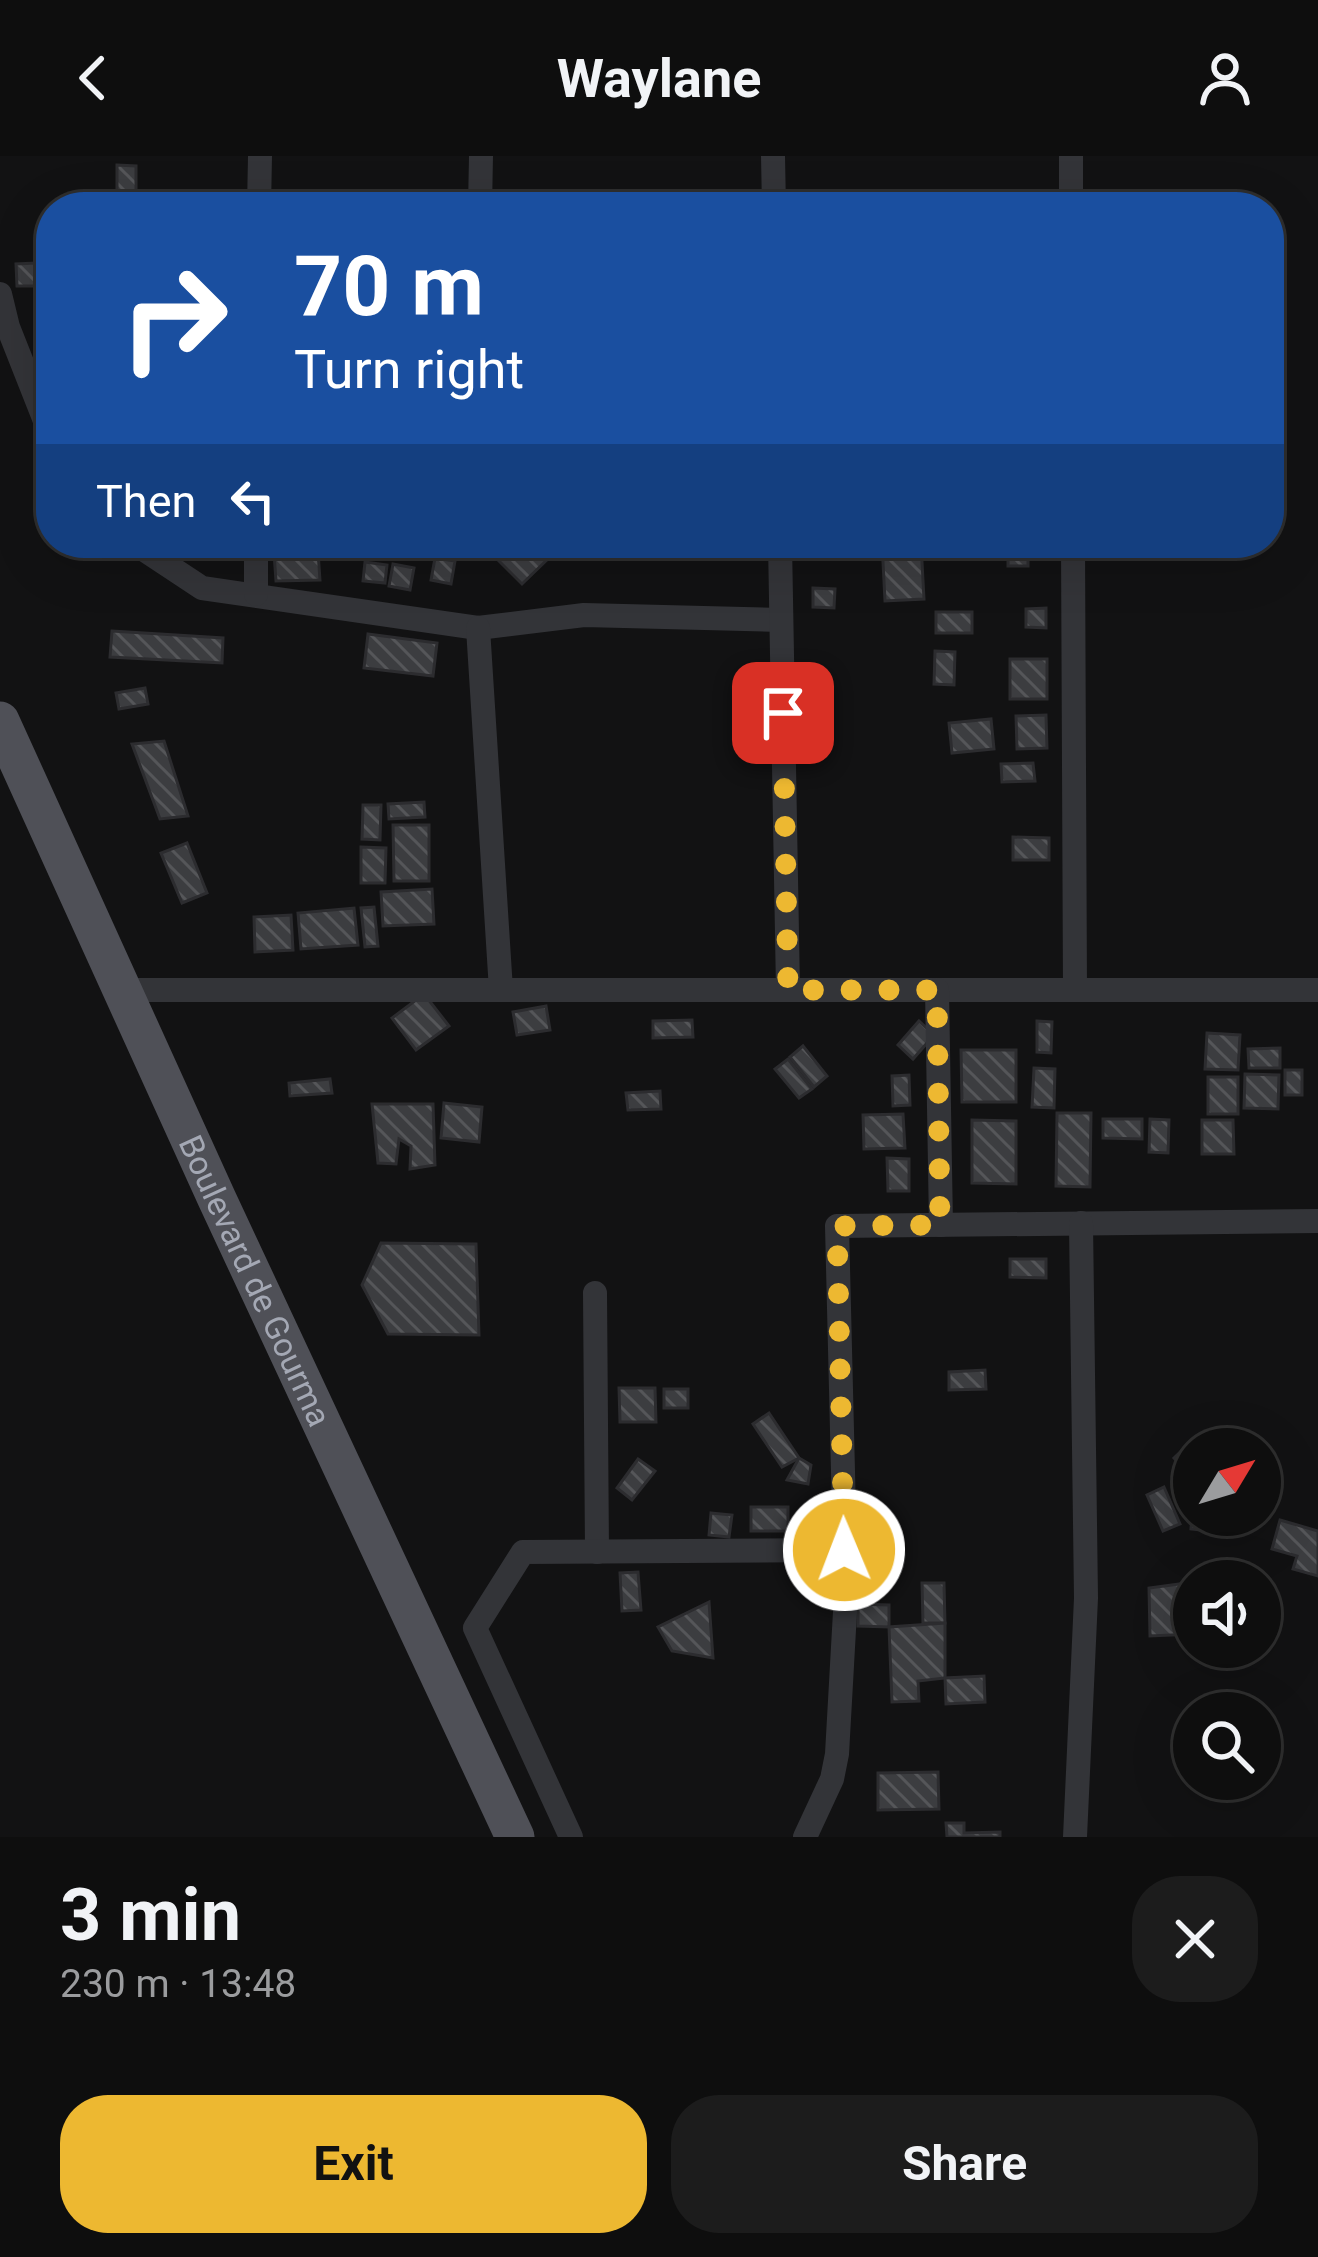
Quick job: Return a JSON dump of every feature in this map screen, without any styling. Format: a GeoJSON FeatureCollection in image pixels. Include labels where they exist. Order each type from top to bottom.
{"type":"FeatureCollection","features":[{"type":"Feature","properties":{"kind":"main road","name":"Boulevard de Gourma"},"geometry":{"type":"LineString","coordinates":[[0,721],[515,1837]]}},
{"type":"Feature","properties":{"kind":"street"},"geometry":{"type":"LineString","coordinates":[[260,156],[260,192]]}},
{"type":"Feature","properties":{"kind":"street"},"geometry":{"type":"LineString","coordinates":[[480,192],[481,156]]}},
{"type":"Feature","properties":{"kind":"street"},"geometry":{"type":"LineString","coordinates":[[773,156],[774,192]]}},
{"type":"Feature","properties":{"kind":"street"},"geometry":{"type":"LineString","coordinates":[[1071,156],[1072,192]]}},
{"type":"Feature","properties":{"kind":"street"},"geometry":{"type":"LineString","coordinates":[[0,294],[36,398]]}},
{"type":"Feature","properties":{"kind":"street"},"geometry":{"type":"LineString","coordinates":[[157,558],[202,588],[478,628],[584,615],[781,620]]}},
{"type":"Feature","properties":{"kind":"street"},"geometry":{"type":"LineString","coordinates":[[256,558],[256,594]]}},
{"type":"Feature","properties":{"kind":"street"},"geometry":{"type":"LineString","coordinates":[[780,558],[788,990]]}},
{"type":"Feature","properties":{"kind":"street"},"geometry":{"type":"LineString","coordinates":[[1073,558],[1075,990]]}},
{"type":"Feature","properties":{"kind":"street"},"geometry":{"type":"LineString","coordinates":[[478,628],[501,990]]}},
{"type":"Feature","properties":{"kind":"street"},"geometry":{"type":"LineString","coordinates":[[123,990],[1318,990]]}},
{"type":"Feature","properties":{"kind":"street"},"geometry":{"type":"LineString","coordinates":[[937,990],[940,1225]]}},
{"type":"Feature","properties":{"kind":"street"},"geometry":{"type":"LineString","coordinates":[[805,1837],[832,1779],[837,1754],[844,1550],[837,1226],[1318,1221]]}},
{"type":"Feature","properties":{"kind":"street"},"geometry":{"type":"LineString","coordinates":[[1076,1837],[1086,1598],[1082,1223]]}},
{"type":"Feature","properties":{"kind":"street"},"geometry":{"type":"LineString","coordinates":[[595,1294],[597,1552]]}},
{"type":"Feature","properties":{"kind":"street"},"geometry":{"type":"LineString","coordinates":[[571,1837],[475,1628],[523,1552],[844,1550]]}},
{"type":"Feature","properties":{"kind":"building"},"geometry":{"type":"Polygon","coordinates":[[[117,165],[136,166],[136,192],[117,192],[117,165]]]}},
{"type":"Feature","properties":{"kind":"building"},"geometry":{"type":"Polygon","coordinates":[[[35,263],[36,286],[17,286],[16,264],[35,263]]]}},
{"type":"Feature","properties":{"kind":"building"},"geometry":{"type":"Polygon","coordinates":[[[274,558],[318,558],[320,580],[276,581],[274,558]]]}},
{"type":"Feature","properties":{"kind":"building"},"geometry":{"type":"Polygon","coordinates":[[[435,558],[455,561],[451,584],[431,580],[435,558]]]}},
{"type":"Feature","properties":{"kind":"building"},"geometry":{"type":"Polygon","coordinates":[[[496,558],[549,558],[522,584],[496,558]]]}},
{"type":"Feature","properties":{"kind":"building"},"geometry":{"type":"Polygon","coordinates":[[[883,558],[922,558],[924,599],[885,601],[883,558]]]}},
{"type":"Feature","properties":{"kind":"building"},"geometry":{"type":"Polygon","coordinates":[[[1008,558],[1028,558],[1028,566],[1008,566],[1008,558]]]}},
{"type":"Feature","properties":{"kind":"building"},"geometry":{"type":"Polygon","coordinates":[[[365,562],[387,565],[385,583],[363,581],[365,562]]]}},
{"type":"Feature","properties":{"kind":"building"},"geometry":{"type":"Polygon","coordinates":[[[393,564],[414,568],[410,590],[389,586],[393,564]]]}},
{"type":"Feature","properties":{"kind":"building"},"geometry":{"type":"Polygon","coordinates":[[[813,588],[835,589],[834,608],[813,607],[813,588]]]}},
{"type":"Feature","properties":{"kind":"building"},"geometry":{"type":"Polygon","coordinates":[[[1046,608],[1046,628],[1026,627],[1026,609],[1046,608]]]}},
{"type":"Feature","properties":{"kind":"building"},"geometry":{"type":"Polygon","coordinates":[[[936,612],[972,612],[972,633],[936,633],[936,612]]]}},
{"type":"Feature","properties":{"kind":"building"},"geometry":{"type":"Polygon","coordinates":[[[112,631],[223,638],[222,663],[110,657],[112,631]]]}},
{"type":"Feature","properties":{"kind":"building"},"geometry":{"type":"Polygon","coordinates":[[[368,634],[437,643],[433,676],[364,668],[368,634]]]}},
{"type":"Feature","properties":{"kind":"building"},"geometry":{"type":"Polygon","coordinates":[[[935,651],[955,652],[954,685],[934,684],[935,651]]]}},
{"type":"Feature","properties":{"kind":"building"},"geometry":{"type":"Polygon","coordinates":[[[1010,659],[1047,659],[1047,699],[1010,699],[1010,659]]]}},
{"type":"Feature","properties":{"kind":"building"},"geometry":{"type":"Polygon","coordinates":[[[145,688],[148,704],[119,709],[116,693],[145,688]]]}},
{"type":"Feature","properties":{"kind":"building"},"geometry":{"type":"Polygon","coordinates":[[[1046,715],[1047,748],[1017,749],[1016,716],[1046,715]]]}},
{"type":"Feature","properties":{"kind":"building"},"geometry":{"type":"Polygon","coordinates":[[[991,719],[994,749],[952,753],[949,723],[991,719]]]}},
{"type":"Feature","properties":{"kind":"building"},"geometry":{"type":"Polygon","coordinates":[[[164,741],[188,816],[160,819],[132,744],[164,741]]]}},
{"type":"Feature","properties":{"kind":"building"},"geometry":{"type":"Polygon","coordinates":[[[1033,763],[1035,781],[1002,782],[1001,764],[1033,763]]]}},
{"type":"Feature","properties":{"kind":"building"},"geometry":{"type":"Polygon","coordinates":[[[424,802],[425,817],[389,819],[388,804],[424,802]]]}},
{"type":"Feature","properties":{"kind":"building"},"geometry":{"type":"Polygon","coordinates":[[[363,805],[381,805],[380,840],[362,839],[363,805]]]}},
{"type":"Feature","properties":{"kind":"building"},"geometry":{"type":"Polygon","coordinates":[[[393,825],[429,825],[429,881],[394,881],[393,825]]]}},
{"type":"Feature","properties":{"kind":"building"},"geometry":{"type":"Polygon","coordinates":[[[1013,837],[1049,838],[1049,860],[1013,860],[1013,837]]]}},
{"type":"Feature","properties":{"kind":"building"},"geometry":{"type":"Polygon","coordinates":[[[187,843],[207,893],[182,903],[161,853],[187,843]]]}},
{"type":"Feature","properties":{"kind":"building"},"geometry":{"type":"Polygon","coordinates":[[[361,847],[386,848],[385,883],[361,883],[361,847]]]}},
{"type":"Feature","properties":{"kind":"building"},"geometry":{"type":"Polygon","coordinates":[[[432,889],[434,924],[383,926],[381,892],[432,889]]]}},
{"type":"Feature","properties":{"kind":"building"},"geometry":{"type":"Polygon","coordinates":[[[374,907],[378,946],[365,947],[361,908],[374,907]]]}},
{"type":"Feature","properties":{"kind":"building"},"geometry":{"type":"Polygon","coordinates":[[[354,908],[358,945],[301,949],[298,913],[354,908]]]}},
{"type":"Feature","properties":{"kind":"building"},"geometry":{"type":"Polygon","coordinates":[[[291,915],[293,950],[255,952],[254,917],[291,915]]]}},
{"type":"Feature","properties":{"kind":"building"},"geometry":{"type":"Polygon","coordinates":[[[424,994],[449,1026],[416,1050],[392,1018],[424,994]]]}},
{"type":"Feature","properties":{"kind":"building"},"geometry":{"type":"Polygon","coordinates":[[[546,1006],[550,1030],[517,1035],[513,1012],[546,1006]]]}},
{"type":"Feature","properties":{"kind":"building"},"geometry":{"type":"Polygon","coordinates":[[[692,1020],[693,1037],[653,1038],[653,1021],[692,1020]]]}},
{"type":"Feature","properties":{"kind":"building"},"geometry":{"type":"Polygon","coordinates":[[[919,1021],[934,1035],[913,1059],[898,1045],[919,1021]]]}},
{"type":"Feature","properties":{"kind":"building"},"geometry":{"type":"Polygon","coordinates":[[[1037,1021],[1052,1022],[1051,1053],[1037,1052],[1037,1021]]]}},
{"type":"Feature","properties":{"kind":"building"},"geometry":{"type":"Polygon","coordinates":[[[1207,1033],[1240,1035],[1238,1070],[1205,1069],[1207,1033]]]}},
{"type":"Feature","properties":{"kind":"building"},"geometry":{"type":"Polygon","coordinates":[[[803,1046],[827,1076],[814,1087],[790,1057],[803,1046]]]}},
{"type":"Feature","properties":{"kind":"building"},"geometry":{"type":"Polygon","coordinates":[[[1280,1048],[1280,1068],[1249,1068],[1248,1049],[1280,1048]]]}},
{"type":"Feature","properties":{"kind":"building"},"geometry":{"type":"Polygon","coordinates":[[[961,1050],[1016,1050],[1016,1102],[962,1102],[961,1050]]]}},
{"type":"Feature","properties":{"kind":"building"},"geometry":{"type":"Polygon","coordinates":[[[788,1059],[812,1089],[799,1098],[775,1069],[788,1059]]]}},
{"type":"Feature","properties":{"kind":"building"},"geometry":{"type":"Polygon","coordinates":[[[1034,1068],[1055,1069],[1054,1108],[1032,1107],[1034,1068]]]}},
{"type":"Feature","properties":{"kind":"building"},"geometry":{"type":"Polygon","coordinates":[[[1285,1070],[1302,1070],[1302,1095],[1285,1095],[1285,1070]]]}},
{"type":"Feature","properties":{"kind":"building"},"geometry":{"type":"Polygon","coordinates":[[[1245,1074],[1279,1075],[1278,1109],[1244,1108],[1245,1074]]]}},
{"type":"Feature","properties":{"kind":"building"},"geometry":{"type":"Polygon","coordinates":[[[909,1075],[910,1105],[893,1106],[892,1076],[909,1075]]]}},
{"type":"Feature","properties":{"kind":"building"},"geometry":{"type":"Polygon","coordinates":[[[1208,1077],[1238,1077],[1238,1114],[1208,1114],[1208,1077]]]}},
{"type":"Feature","properties":{"kind":"building"},"geometry":{"type":"Polygon","coordinates":[[[330,1079],[332,1093],[290,1096],[289,1083],[330,1079]]]}},
{"type":"Feature","properties":{"kind":"building"},"geometry":{"type":"Polygon","coordinates":[[[660,1091],[661,1109],[628,1110],[626,1093],[660,1091]]]}},
{"type":"Feature","properties":{"kind":"building"},"geometry":{"type":"Polygon","coordinates":[[[444,1103],[482,1107],[479,1142],[441,1138],[444,1103]]]}},
{"type":"Feature","properties":{"kind":"building"},"geometry":{"type":"Polygon","coordinates":[[[372,1104],[433,1104],[435,1165],[410,1169],[411,1146],[399,1139],[396,1164],[378,1163],[372,1104]]]}},
{"type":"Feature","properties":{"kind":"building"},"geometry":{"type":"Polygon","coordinates":[[[1057,1113],[1091,1113],[1090,1187],[1056,1186],[1057,1113]]]}},
{"type":"Feature","properties":{"kind":"building"},"geometry":{"type":"Polygon","coordinates":[[[903,1114],[905,1148],[864,1149],[863,1115],[903,1114]]]}},
{"type":"Feature","properties":{"kind":"building"},"geometry":{"type":"Polygon","coordinates":[[[1103,1119],[1142,1119],[1142,1139],[1103,1138],[1103,1119]]]}},
{"type":"Feature","properties":{"kind":"building"},"geometry":{"type":"Polygon","coordinates":[[[1150,1119],[1169,1120],[1168,1153],[1149,1152],[1150,1119]]]}},
{"type":"Feature","properties":{"kind":"building"},"geometry":{"type":"Polygon","coordinates":[[[972,1120],[1016,1121],[1016,1184],[972,1183],[972,1120]]]}},
{"type":"Feature","properties":{"kind":"building"},"geometry":{"type":"Polygon","coordinates":[[[1202,1120],[1233,1120],[1234,1154],[1202,1154],[1202,1120]]]}},
{"type":"Feature","properties":{"kind":"building"},"geometry":{"type":"Polygon","coordinates":[[[887,1158],[909,1159],[909,1191],[888,1191],[887,1158]]]}},
{"type":"Feature","properties":{"kind":"building"},"geometry":{"type":"Polygon","coordinates":[[[381,1243],[476,1244],[479,1335],[388,1334],[362,1285],[381,1243]]]}},
{"type":"Feature","properties":{"kind":"building"},"geometry":{"type":"Polygon","coordinates":[[[1010,1259],[1046,1259],[1046,1278],[1010,1277],[1010,1259]]]}},
{"type":"Feature","properties":{"kind":"building"},"geometry":{"type":"Polygon","coordinates":[[[985,1370],[986,1389],[949,1390],[949,1372],[985,1370]]]}},
{"type":"Feature","properties":{"kind":"building"},"geometry":{"type":"Polygon","coordinates":[[[619,1388],[655,1388],[656,1422],[620,1422],[619,1388]]]}},
{"type":"Feature","properties":{"kind":"building"},"geometry":{"type":"Polygon","coordinates":[[[664,1389],[688,1389],[688,1408],[664,1408],[664,1389]]]}},
{"type":"Feature","properties":{"kind":"building"},"geometry":{"type":"Polygon","coordinates":[[[769,1413],[799,1458],[782,1467],[753,1424],[769,1413]]]}},
{"type":"Feature","properties":{"kind":"building"},"geometry":{"type":"Polygon","coordinates":[[[799,1458],[811,1465],[808,1484],[787,1480],[799,1458]]]}},
{"type":"Feature","properties":{"kind":"building"},"geometry":{"type":"Polygon","coordinates":[[[638,1459],[655,1471],[632,1500],[617,1488],[638,1459]]]}},
{"type":"Feature","properties":{"kind":"building"},"geometry":{"type":"Polygon","coordinates":[[[1164,1487],[1173,1508],[1173,1527],[1163,1531],[1147,1495],[1164,1487]]]}},
{"type":"Feature","properties":{"kind":"building"},"geometry":{"type":"Polygon","coordinates":[[[751,1507],[788,1507],[788,1531],[751,1531],[751,1507]]]}},
{"type":"Feature","properties":{"kind":"building"},"geometry":{"type":"Polygon","coordinates":[[[711,1513],[732,1515],[729,1537],[709,1535],[711,1513]]]}},
{"type":"Feature","properties":{"kind":"building"},"geometry":{"type":"Polygon","coordinates":[[[1281,1520],[1318,1531],[1318,1576],[1293,1569],[1297,1556],[1272,1549],[1276,1536],[1281,1536],[1281,1520]]]}},
{"type":"Feature","properties":{"kind":"building"},"geometry":{"type":"Polygon","coordinates":[[[638,1572],[641,1610],[622,1611],[620,1573],[638,1572]]]}},
{"type":"Feature","properties":{"kind":"building"},"geometry":{"type":"Polygon","coordinates":[[[922,1583],[944,1583],[945,1623],[923,1623],[922,1583]]]}},
{"type":"Feature","properties":{"kind":"building"},"geometry":{"type":"Polygon","coordinates":[[[1173,1585],[1173,1635],[1150,1636],[1149,1588],[1173,1585]]]}},
{"type":"Feature","properties":{"kind":"building"},"geometry":{"type":"Polygon","coordinates":[[[709,1602],[713,1658],[672,1651],[658,1627],[709,1602]]]}},
{"type":"Feature","properties":{"kind":"building"},"geometry":{"type":"Polygon","coordinates":[[[858,1604],[889,1605],[889,1627],[858,1626],[858,1604]]]}},
{"type":"Feature","properties":{"kind":"building"},"geometry":{"type":"Polygon","coordinates":[[[945,1623],[945,1678],[918,1681],[919,1701],[892,1702],[889,1627],[945,1623]]]}},
{"type":"Feature","properties":{"kind":"building"},"geometry":{"type":"Polygon","coordinates":[[[984,1676],[985,1702],[946,1704],[945,1678],[984,1676]]]}},
{"type":"Feature","properties":{"kind":"building"},"geometry":{"type":"Polygon","coordinates":[[[938,1772],[939,1809],[878,1810],[878,1773],[938,1772]]]}},
{"type":"Feature","properties":{"kind":"building"},"geometry":{"type":"Polygon","coordinates":[[[946,1823],[964,1823],[964,1833],[1000,1832],[1000,1837],[947,1837],[946,1823]]]}},
{"type":"Feature","properties":{"kind":"route"},"geometry":{"type":"LineString","coordinates":[[783,713],[788,990],[937,990],[940,1225],[837,1226],[844,1550]]}}]}
